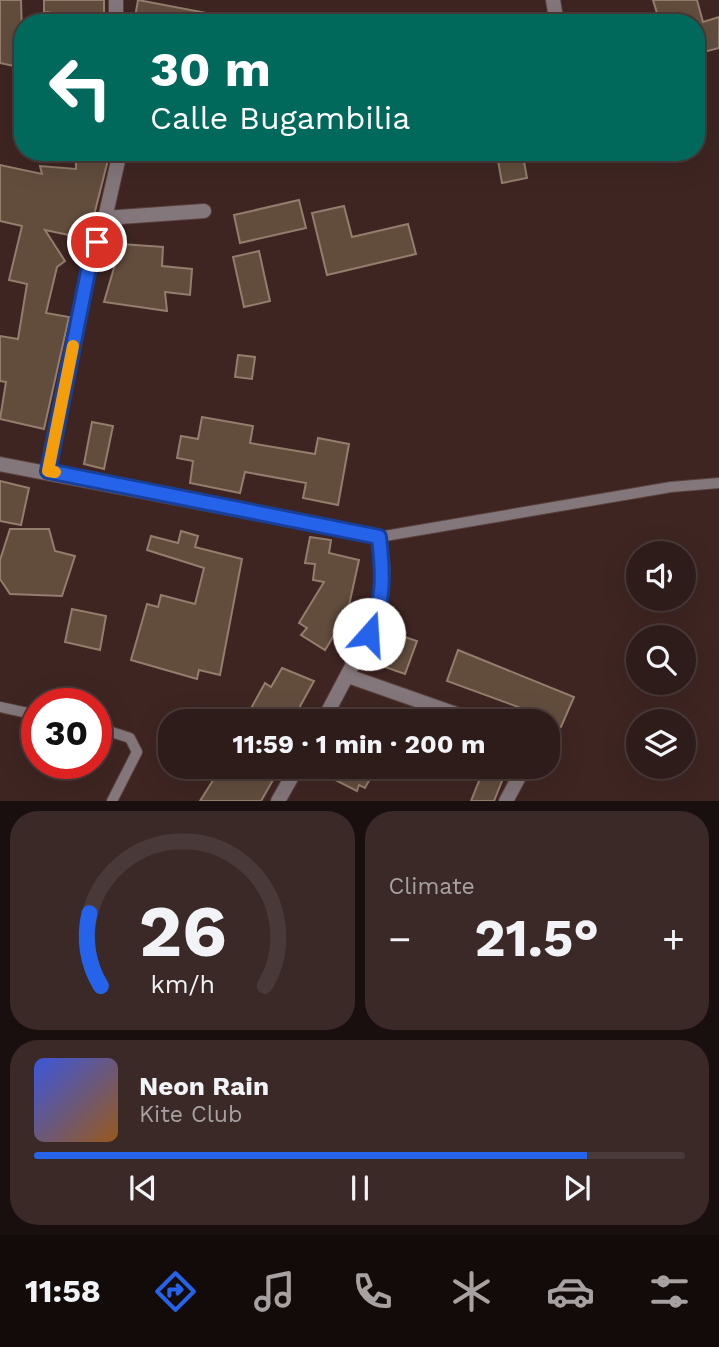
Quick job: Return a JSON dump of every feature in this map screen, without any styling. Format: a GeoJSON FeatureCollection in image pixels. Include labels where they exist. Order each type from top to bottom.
{"type":"FeatureCollection","features":[{"type":"Feature","properties":{"kind":"street"},"geometry":{"type":"LineString","coordinates":[[48,471],[89,267],[105,218],[118,161]]}},
{"type":"Feature","properties":{"kind":"street"},"geometry":{"type":"LineString","coordinates":[[105,218],[204,211]]}},
{"type":"Feature","properties":{"kind":"street"},"geometry":{"type":"LineString","coordinates":[[0,464],[48,471],[379,537],[383,569],[380,613],[330,709]]}},
{"type":"Feature","properties":{"kind":"street"},"geometry":{"type":"LineString","coordinates":[[348,676],[441,709]]}},
{"type":"Feature","properties":{"kind":"street"},"geometry":{"type":"LineString","coordinates":[[278,801],[291,779]]}},
{"type":"Feature","properties":{"kind":"street"},"geometry":{"type":"LineString","coordinates":[[506,801],[517,779]]}},
{"type":"Feature","properties":{"kind":"lane"},"geometry":{"type":"LineString","coordinates":[[379,537],[671,487],[719,483]]}},
{"type":"Feature","properties":{"kind":"lane"},"geometry":{"type":"LineString","coordinates":[[0,707],[21,712]]}},
{"type":"Feature","properties":{"kind":"lane"},"geometry":{"type":"LineString","coordinates":[[112,732],[131,738],[137,752],[112,801]]}},
{"type":"Feature","properties":{"kind":"building"},"geometry":{"type":"Polygon","coordinates":[[[0,0],[21,0],[21,14],[14,14],[14,66],[0,63],[0,0]]]}},
{"type":"Feature","properties":{"kind":"building"},"geometry":{"type":"Polygon","coordinates":[[[44,0],[104,0],[104,14],[44,12],[44,0]]]}},
{"type":"Feature","properties":{"kind":"building"},"geometry":{"type":"Polygon","coordinates":[[[138,0],[212,14],[136,14],[138,0]]]}},
{"type":"Feature","properties":{"kind":"building"},"geometry":{"type":"Polygon","coordinates":[[[653,0],[697,0],[701,14],[657,14],[653,0]]]}},
{"type":"Feature","properties":{"kind":"building"},"geometry":{"type":"Polygon","coordinates":[[[719,17],[719,48],[705,52],[705,21],[719,17]]]}},
{"type":"Feature","properties":{"kind":"building"},"geometry":{"type":"Polygon","coordinates":[[[76,161],[108,161],[88,239],[45,230],[65,261],[57,267],[46,313],[69,317],[44,429],[0,419],[6,382],[0,381],[0,336],[18,339],[27,284],[9,280],[22,226],[0,221],[0,165],[42,174],[40,166],[76,169],[76,161]]]}},
{"type":"Feature","properties":{"kind":"building"},"geometry":{"type":"Polygon","coordinates":[[[498,161],[524,161],[527,178],[502,183],[498,161]]]}},
{"type":"Feature","properties":{"kind":"building"},"geometry":{"type":"Polygon","coordinates":[[[299,200],[306,228],[240,243],[234,215],[299,200]]]}},
{"type":"Feature","properties":{"kind":"building"},"geometry":{"type":"Polygon","coordinates":[[[344,206],[352,237],[408,224],[416,254],[327,275],[312,213],[344,206]]]}},
{"type":"Feature","properties":{"kind":"building"},"geometry":{"type":"Polygon","coordinates":[[[121,244],[163,247],[162,266],[192,269],[190,295],[165,292],[167,311],[104,302],[121,244]]]}},
{"type":"Feature","properties":{"kind":"building"},"geometry":{"type":"Polygon","coordinates":[[[259,251],[270,301],[244,307],[233,257],[259,251]]]}},
{"type":"Feature","properties":{"kind":"building"},"geometry":{"type":"Polygon","coordinates":[[[238,355],[255,357],[252,379],[235,377],[238,355]]]}},
{"type":"Feature","properties":{"kind":"building"},"geometry":{"type":"Polygon","coordinates":[[[202,417],[253,426],[250,443],[315,454],[318,438],[349,444],[338,505],[303,498],[306,483],[245,472],[240,493],[190,483],[193,461],[177,458],[181,436],[198,439],[202,417]]]}},
{"type":"Feature","properties":{"kind":"building"},"geometry":{"type":"Polygon","coordinates":[[[92,422],[113,426],[104,469],[84,464],[92,422]]]}},
{"type":"Feature","properties":{"kind":"building"},"geometry":{"type":"Polygon","coordinates":[[[0,481],[29,488],[21,525],[0,521],[0,481]]]}},
{"type":"Feature","properties":{"kind":"building"},"geometry":{"type":"Polygon","coordinates":[[[10,529],[49,529],[55,551],[75,556],[62,596],[10,594],[0,579],[0,560],[10,529]]]}},
{"type":"Feature","properties":{"kind":"building"},"geometry":{"type":"Polygon","coordinates":[[[181,531],[198,536],[195,547],[242,559],[220,675],[199,670],[197,679],[131,660],[147,604],[158,607],[161,595],[195,604],[204,568],[147,550],[151,536],[178,543],[181,531]]]}},
{"type":"Feature","properties":{"kind":"building"},"geometry":{"type":"Polygon","coordinates":[[[310,537],[331,540],[329,553],[359,560],[348,610],[364,620],[350,641],[336,632],[325,650],[301,635],[307,628],[299,623],[324,582],[313,580],[315,564],[305,563],[310,537]]]}},
{"type":"Feature","properties":{"kind":"building"},"geometry":{"type":"Polygon","coordinates":[[[72,609],[106,616],[100,650],[65,642],[72,609]]]}},
{"type":"Feature","properties":{"kind":"building"},"geometry":{"type":"Polygon","coordinates":[[[399,635],[417,641],[405,674],[382,666],[399,635]]]}},
{"type":"Feature","properties":{"kind":"building"},"geometry":{"type":"Polygon","coordinates":[[[458,650],[574,697],[561,727],[560,709],[521,709],[447,681],[458,650]]]}},
{"type":"Feature","properties":{"kind":"building"},"geometry":{"type":"Polygon","coordinates":[[[282,668],[314,681],[299,709],[251,709],[265,683],[271,687],[282,668]]]}},
{"type":"Feature","properties":{"kind":"building"},"geometry":{"type":"Polygon","coordinates":[[[214,779],[274,779],[261,801],[200,801],[214,779]]]}},
{"type":"Feature","properties":{"kind":"building"},"geometry":{"type":"Polygon","coordinates":[[[333,779],[370,779],[365,788],[359,785],[357,791],[333,779]]]}},
{"type":"Feature","properties":{"kind":"building"},"geometry":{"type":"Polygon","coordinates":[[[480,779],[503,779],[494,801],[471,801],[480,779]]]}},
{"type":"Feature","properties":{"kind":"slow traffic"},"geometry":{"type":"LineString","coordinates":[[55,472],[48,471],[73,346]]}},
{"type":"Feature","properties":{"kind":"route"},"geometry":{"type":"LineString","coordinates":[[97,242],[89,267],[48,471],[379,537],[383,569],[380,613],[369,634]]}}]}
